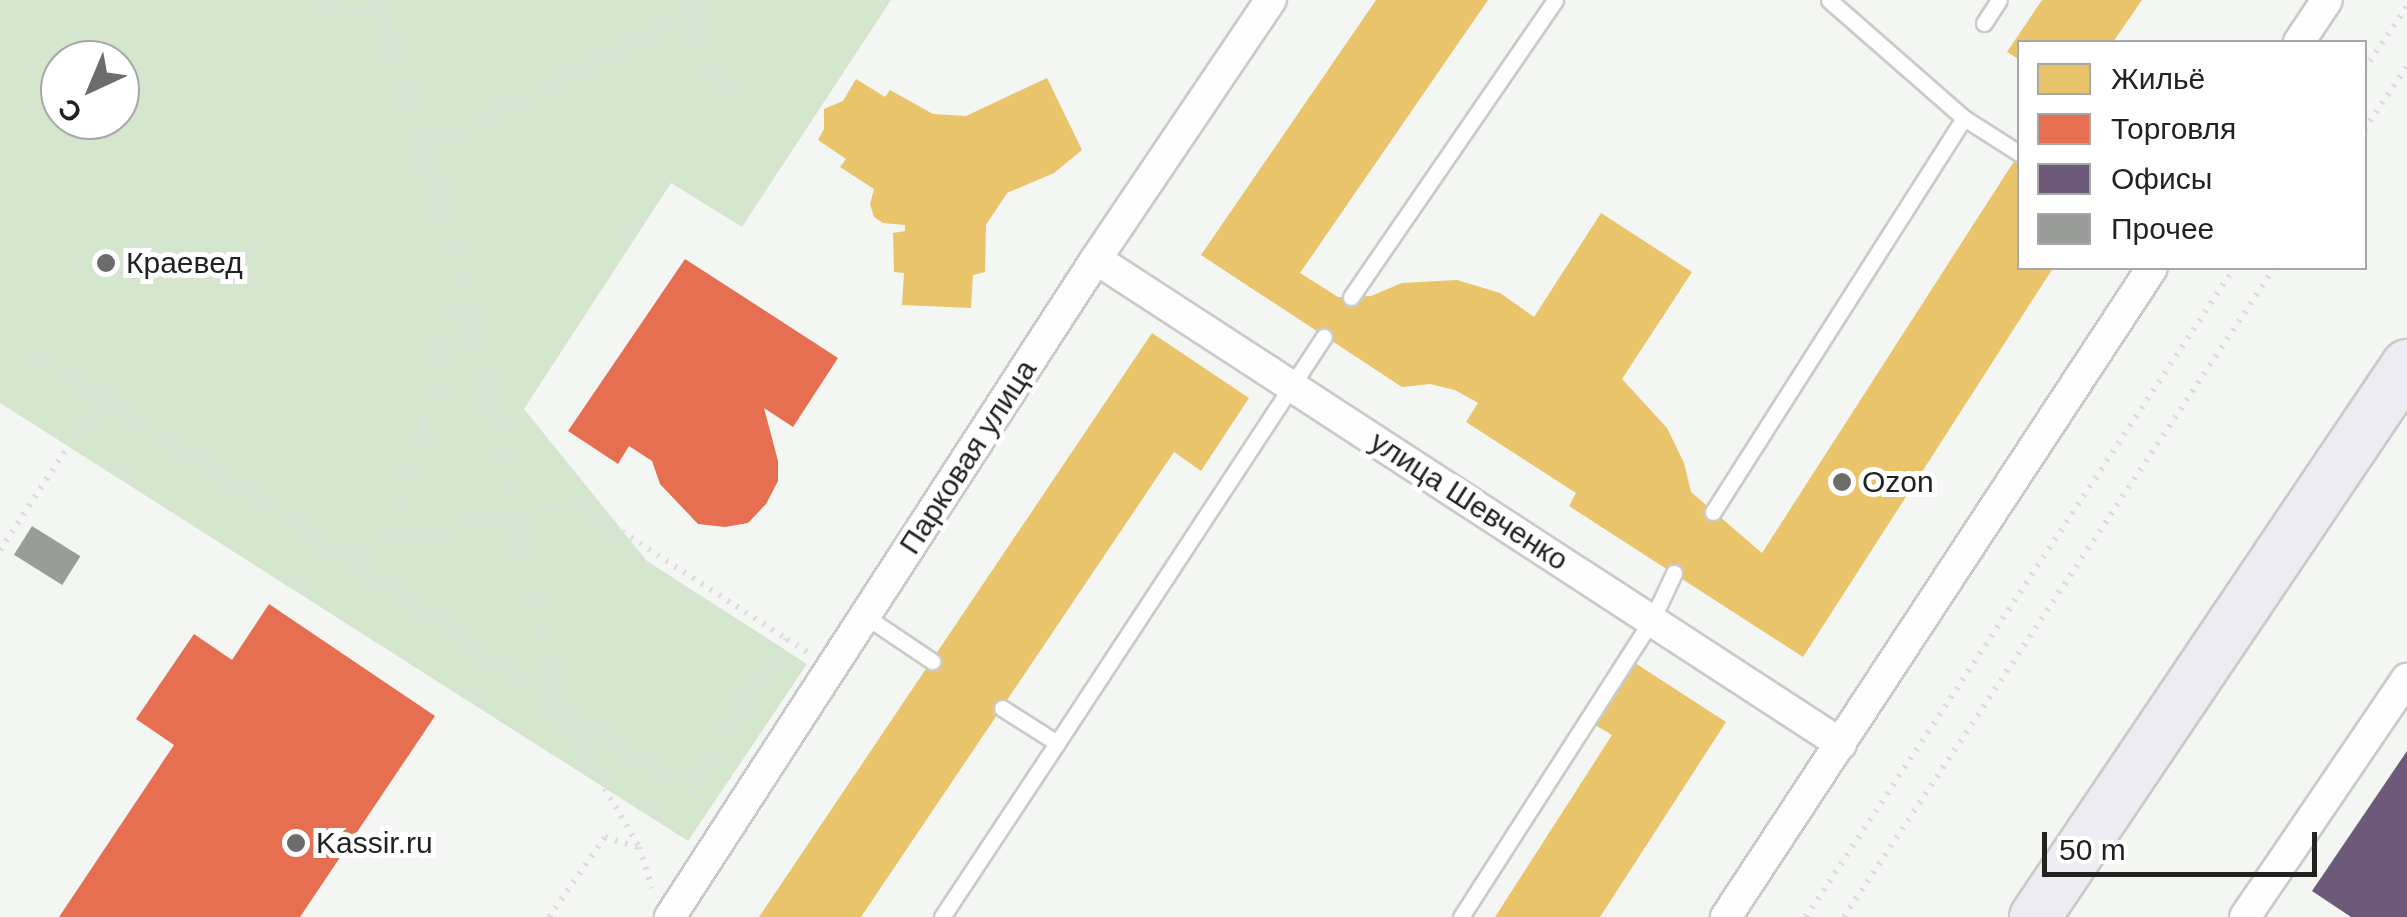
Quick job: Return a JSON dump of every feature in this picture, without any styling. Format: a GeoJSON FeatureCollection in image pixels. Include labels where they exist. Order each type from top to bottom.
{"type":"FeatureCollection","features":[{"type":"Feature","properties":{"kind":"main road"},"geometry":{"type":"LineString","coordinates":[[2035,917],[2407,365]]}},
{"type":"Feature","properties":{"kind":"street","name":"Парковая улица"},"geometry":{"type":"LineString","coordinates":[[662,906],[733,820],[1096,259],[1270,0]]}},
{"type":"Feature","properties":{"kind":"street"},"geometry":{"type":"LineString","coordinates":[[2300,40],[2327,0]]}},
{"type":"Feature","properties":{"kind":"street","name":"улица Шевченко"},"geometry":{"type":"LineString","coordinates":[[1096,259],[1841,744]]}},
{"type":"Feature","properties":{"kind":"street"},"geometry":{"type":"LineString","coordinates":[[1726,917],[2151,270]]}},
{"type":"Feature","properties":{"kind":"street"},"geometry":{"type":"LineString","coordinates":[[2245,917],[2407,679]]}},
{"type":"Feature","properties":{"kind":"lane"},"geometry":{"type":"LineString","coordinates":[[1351,296],[1556,0]]}},
{"type":"Feature","properties":{"kind":"lane"},"geometry":{"type":"LineString","coordinates":[[1829,0],[1964,118],[2017,152]]}},
{"type":"Feature","properties":{"kind":"lane"},"geometry":{"type":"LineString","coordinates":[[1984,23],[2000,0]]}},
{"type":"Feature","properties":{"kind":"lane"},"geometry":{"type":"LineString","coordinates":[[1713,512],[1964,118]]}},
{"type":"Feature","properties":{"kind":"lane"},"geometry":{"type":"LineString","coordinates":[[942,917],[1324,337]]}},
{"type":"Feature","properties":{"kind":"lane"},"geometry":{"type":"LineString","coordinates":[[1461,917],[1652,620],[1674,573]]}},
{"type":"Feature","properties":{"kind":"lane"},"geometry":{"type":"LineString","coordinates":[[865,616],[932,661]]}},
{"type":"Feature","properties":{"kind":"lane"},"geometry":{"type":"LineString","coordinates":[[1002,708],[1057,743]]}},
{"type":"Feature","properties":{"kind":"path"},"geometry":{"type":"LineString","coordinates":[[312,0],[386,19]]}},
{"type":"Feature","properties":{"kind":"path"},"geometry":{"type":"LineString","coordinates":[[379,0],[464,275],[557,707],[639,847],[662,906]]}},
{"type":"Feature","properties":{"kind":"path"},"geometry":{"type":"LineString","coordinates":[[678,0],[738,111]]}},
{"type":"Feature","properties":{"kind":"path"},"geometry":{"type":"LineString","coordinates":[[426,152],[710,0]]}},
{"type":"Feature","properties":{"kind":"path"},"geometry":{"type":"LineString","coordinates":[[2367,66],[2407,6]]}},
{"type":"Feature","properties":{"kind":"path"},"geometry":{"type":"LineString","coordinates":[[2367,126],[2407,66]]}},
{"type":"Feature","properties":{"kind":"path"},"geometry":{"type":"LineString","coordinates":[[1806,917],[2233,270]]}},
{"type":"Feature","properties":{"kind":"path"},"geometry":{"type":"LineString","coordinates":[[1844,917],[2273,270]]}},
{"type":"Feature","properties":{"kind":"path"},"geometry":{"type":"LineString","coordinates":[[391,540],[464,275]]}},
{"type":"Feature","properties":{"kind":"path"},"geometry":{"type":"LineString","coordinates":[[30,354],[339,552],[557,707],[733,820]]}},
{"type":"Feature","properties":{"kind":"path"},"geometry":{"type":"LineString","coordinates":[[0,550],[100,398]]}},
{"type":"Feature","properties":{"kind":"path"},"geometry":{"type":"LineString","coordinates":[[339,552],[578,503],[787,638],[688,790]]}},
{"type":"Feature","properties":{"kind":"path"},"geometry":{"type":"LineString","coordinates":[[549,917],[605,837],[639,847]]}},
{"type":"Feature","properties":{"kind":"green space"},"geometry":{"type":"Polygon","coordinates":[[[0,0],[891,0],[742,227],[671,183],[524,409],[647,561],[807,664],[688,841],[0,403],[0,0]]]}},
{"type":"Feature","properties":{"kind":"building: Жильё"},"geometry":{"type":"Polygon","coordinates":[[[1376,0],[1488,0],[1300,273],[1338,297],[1371,296],[1402,283],[1457,280],[1500,293],[1534,317],[1601,213],[1692,272],[1622,379],[1667,428],[1684,463],[1691,492],[1762,553],[2017,157],[2017,270],[2052,270],[1803,657],[1569,506],[1576,493],[1466,422],[1478,403],[1455,390],[1430,384],[1402,387],[1201,255],[1376,0]]]}},
{"type":"Feature","properties":{"kind":"building: Жильё"},"geometry":{"type":"Polygon","coordinates":[[[2042,0],[2142,0],[2114,40],[2017,40],[2017,58],[2007,52],[2042,0]]]}},
{"type":"Feature","properties":{"kind":"building: Жильё"},"geometry":{"type":"Polygon","coordinates":[[[1047,78],[1082,150],[1054,173],[1007,193],[986,225],[985,272],[973,275],[971,308],[902,305],[904,273],[894,272],[893,233],[905,231],[905,225],[883,223],[874,217],[870,204],[874,189],[840,167],[846,159],[818,140],[824,129],[824,109],[843,101],[856,79],[885,97],[890,90],[933,114],[966,116],[1047,78]]]}},
{"type":"Feature","properties":{"kind":"building: Жильё"},"geometry":{"type":"Polygon","coordinates":[[[1152,333],[1249,398],[1201,471],[1174,452],[861,917],[759,917],[1152,333]]]}},
{"type":"Feature","properties":{"kind":"building: Жильё"},"geometry":{"type":"Polygon","coordinates":[[[1635,663],[1726,722],[1600,917],[1495,917],[1612,735],[1595,725],[1635,663]]]}},
{"type":"Feature","properties":{"kind":"building: Торговля"},"geometry":{"type":"Polygon","coordinates":[[[685,259],[838,358],[793,427],[764,408],[778,461],[778,481],[766,504],[748,523],[725,527],[698,524],[660,484],[652,461],[629,446],[618,464],[568,431],[685,259]]]}},
{"type":"Feature","properties":{"kind":"building: Торговля"},"geometry":{"type":"Polygon","coordinates":[[[269,604],[435,716],[300,917],[59,917],[174,745],[136,719],[194,634],[232,660],[269,604]]]}},
{"type":"Feature","properties":{"kind":"building: Офисы"},"geometry":{"type":"Polygon","coordinates":[[[2407,751],[2407,917],[2351,917],[2312,891],[2407,751]]]}},
{"type":"Feature","properties":{"kind":"building: Прочее"},"geometry":{"type":"Polygon","coordinates":[[[32,526],[80,556],[62,585],[14,555],[32,526]]]}},
{"type":"Feature","properties":{"kind":"place","name":"Краевед"},"geometry":{"type":"Point","coordinates":[106,263]}},
{"type":"Feature","properties":{"kind":"place","name":"Ozon"},"geometry":{"type":"Point","coordinates":[1842,482]}},
{"type":"Feature","properties":{"kind":"place","name":"Kassir.ru"},"geometry":{"type":"Point","coordinates":[296,843]}}]}
